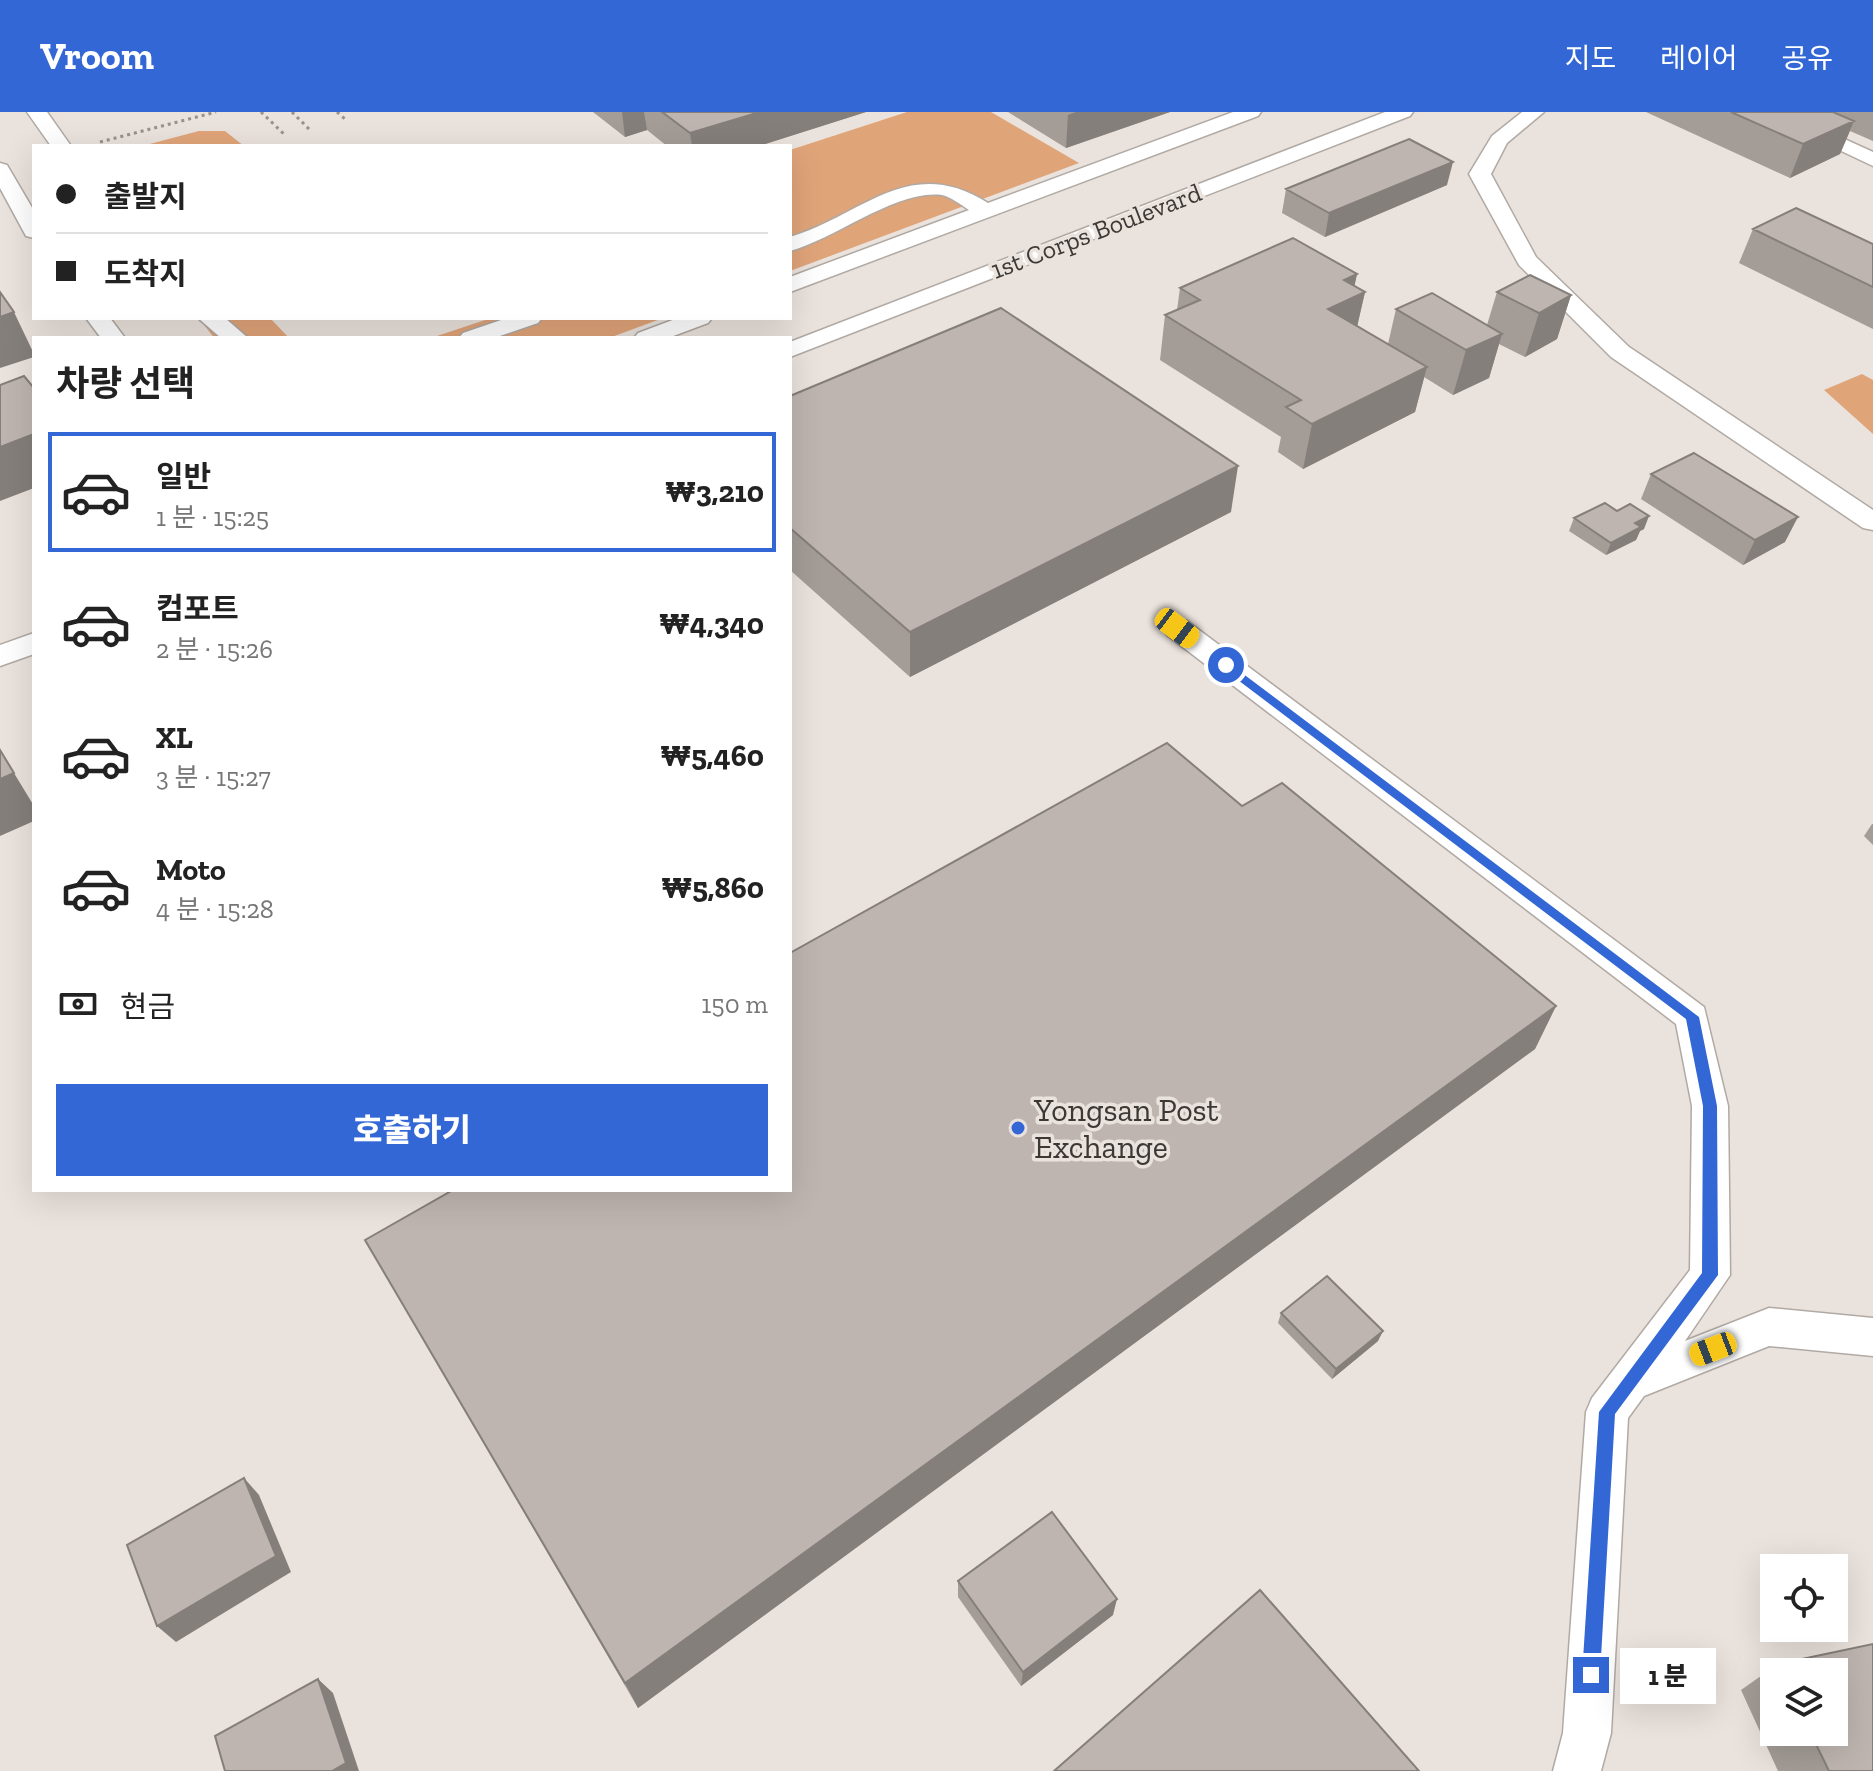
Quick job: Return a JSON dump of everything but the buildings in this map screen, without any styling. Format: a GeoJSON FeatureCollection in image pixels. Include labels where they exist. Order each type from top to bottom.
{"type":"FeatureCollection","features":[{"type":"Feature","properties":{"kind":"lane"},"geometry":{"type":"LineString","coordinates":[[37,112],[60,144]]}},
{"type":"Feature","properties":{"kind":"lane"},"geometry":{"type":"LineString","coordinates":[[792,284],[1251,112]]}},
{"type":"Feature","properties":{"kind":"lane","name":"1st Corps Boulevard"},"geometry":{"type":"LineString","coordinates":[[792,349],[1403,112]]}},
{"type":"Feature","properties":{"kind":"lane"},"geometry":{"type":"LineString","coordinates":[[1534,112],[1499,140],[1480,174],[1527,260],[1620,352],[1873,522]]}},
{"type":"Feature","properties":{"kind":"lane"},"geometry":{"type":"LineString","coordinates":[[1769,112],[1873,160]]}},
{"type":"Feature","properties":{"kind":"lane"},"geometry":{"type":"LineString","coordinates":[[0,169],[32,227]]}},
{"type":"Feature","properties":{"kind":"lane"},"geometry":{"type":"LineString","coordinates":[[792,244],[812,239],[901,195],[944,189],[987,212]]}},
{"type":"Feature","properties":{"kind":"lane"},"geometry":{"type":"LineString","coordinates":[[213,320],[233,336]]}},
{"type":"Feature","properties":{"kind":"lane"},"geometry":{"type":"LineString","coordinates":[[477,336],[524,320]]}},
{"type":"Feature","properties":{"kind":"lane"},"geometry":{"type":"LineString","coordinates":[[651,336],[695,320]]}},
{"type":"Feature","properties":{"kind":"lane"},"geometry":{"type":"LineString","coordinates":[[1177,628],[1692,1017],[1710,1106],[1710,1275],[1607,1412],[1587,1733],[1577,1771]]}},
{"type":"Feature","properties":{"kind":"lane"},"geometry":{"type":"LineString","coordinates":[[0,656],[32,644]]}},
{"type":"Feature","properties":{"kind":"lane"},"geometry":{"type":"LineString","coordinates":[[1629,1382],[1769,1327],[1873,1337]]}},
{"type":"Feature","properties":{"kind":"path"},"geometry":{"type":"LineString","coordinates":[[98,142],[216,112]]}},
{"type":"Feature","properties":{"kind":"path"},"geometry":{"type":"LineString","coordinates":[[261,112],[286,136]]}},
{"type":"Feature","properties":{"kind":"path"},"geometry":{"type":"LineString","coordinates":[[292,112],[309,129]]}},
{"type":"Feature","properties":{"kind":"path"},"geometry":{"type":"LineString","coordinates":[[337,112],[345,119]]}},
{"type":"Feature","properties":{"kind":"shaded area"},"geometry":{"type":"Polygon","coordinates":[[[907,112],[991,112],[1079,163],[792,270],[792,149],[907,112]]]}},
{"type":"Feature","properties":{"kind":"shaded area"},"geometry":{"type":"Polygon","coordinates":[[[199,131],[225,131],[241,144],[150,144],[199,131]]]}},
{"type":"Feature","properties":{"kind":"shaded area"},"geometry":{"type":"Polygon","coordinates":[[[200,320],[272,320],[287,336],[212,336],[200,320]]]}},
{"type":"Feature","properties":{"kind":"shaded area"},"geometry":{"type":"Polygon","coordinates":[[[485,320],[658,320],[614,336],[437,336],[485,320]]]}},
{"type":"Feature","properties":{"kind":"shaded area"},"geometry":{"type":"Polygon","coordinates":[[[1862,374],[1873,380],[1873,434],[1824,390],[1862,374]]]}},
{"type":"Feature","properties":{"kind":"place","name":"Yongsan Post Exchange"},"geometry":{"type":"Point","coordinates":[1018,1128]}},
{"type":"Feature","properties":{"kind":"route"},"geometry":{"type":"LineString","coordinates":[[1226,665],[1692,1017],[1710,1106],[1710,1275],[1607,1412],[1591,1675]]}}]}
